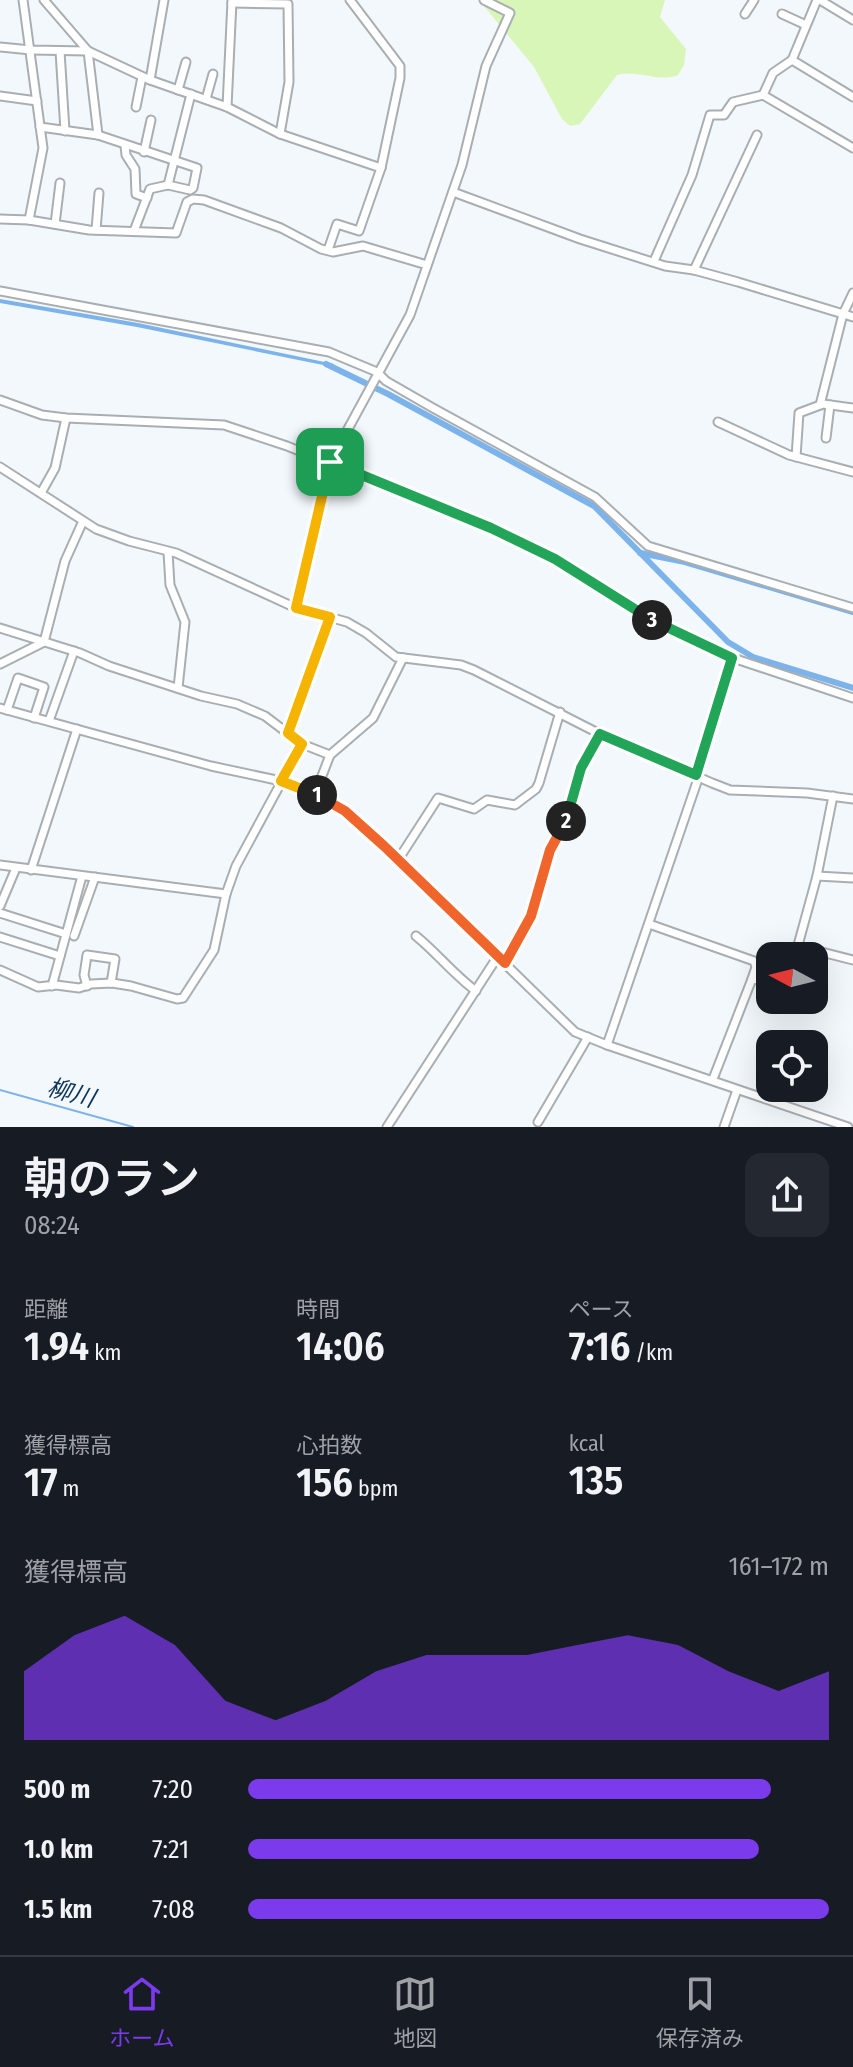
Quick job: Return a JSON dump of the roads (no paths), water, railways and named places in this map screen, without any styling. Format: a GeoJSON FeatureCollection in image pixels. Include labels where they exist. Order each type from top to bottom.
{"type":"FeatureCollection","features":[{"type":"Feature","properties":{"kind":"street"},"geometry":{"type":"LineString","coordinates":[[23,0],[43,148],[29,220]]}},
{"type":"Feature","properties":{"kind":"street"},"geometry":{"type":"LineString","coordinates":[[44,0],[88,51],[146,78],[227,107],[280,134],[381,168]]}},
{"type":"Feature","properties":{"kind":"street"},"geometry":{"type":"LineString","coordinates":[[136,107],[164,0]]}},
{"type":"Feature","properties":{"kind":"street"},"geometry":{"type":"LineString","coordinates":[[328,250],[337,224],[359,231],[381,168],[400,66],[350,0]]}},
{"type":"Feature","properties":{"kind":"street"},"geometry":{"type":"LineString","coordinates":[[296,608],[330,462],[410,315],[465,153],[479,90],[510,13],[484,0]]}},
{"type":"Feature","properties":{"kind":"street"},"geometry":{"type":"LineString","coordinates":[[745,14],[754,0]]}},
{"type":"Feature","properties":{"kind":"street"},"geometry":{"type":"LineString","coordinates":[[763,95],[773,73],[792,60],[818,0],[853,20]]}},
{"type":"Feature","properties":{"kind":"street"},"geometry":{"type":"LineString","coordinates":[[227,107],[232,1],[288,4],[289,82],[280,134]]}},
{"type":"Feature","properties":{"kind":"street"},"geometry":{"type":"LineString","coordinates":[[782,14],[806,25]]}},
{"type":"Feature","properties":{"kind":"street"},"geometry":{"type":"LineString","coordinates":[[0,47],[88,51]]}},
{"type":"Feature","properties":{"kind":"street"},"geometry":{"type":"LineString","coordinates":[[60,51],[65,131]]}},
{"type":"Feature","properties":{"kind":"street"},"geometry":{"type":"LineString","coordinates":[[88,51],[98,135]]}},
{"type":"Feature","properties":{"kind":"street"},"geometry":{"type":"LineString","coordinates":[[792,60],[853,97]]}},
{"type":"Feature","properties":{"kind":"street"},"geometry":{"type":"LineString","coordinates":[[178,90],[186,62]]}},
{"type":"Feature","properties":{"kind":"street"},"geometry":{"type":"LineString","coordinates":[[206,99],[213,74]]}},
{"type":"Feature","properties":{"kind":"street"},"geometry":{"type":"LineString","coordinates":[[168,185],[191,94]]}},
{"type":"Feature","properties":{"kind":"street"},"geometry":{"type":"LineString","coordinates":[[654,261],[692,175],[710,115],[724,115],[733,102],[763,95],[853,148]]}},
{"type":"Feature","properties":{"kind":"street"},"geometry":{"type":"LineString","coordinates":[[0,96],[37,101]]}},
{"type":"Feature","properties":{"kind":"street"},"geometry":{"type":"LineString","coordinates":[[144,152],[151,120]]}},
{"type":"Feature","properties":{"kind":"street"},"geometry":{"type":"LineString","coordinates":[[40,127],[98,135],[197,168],[190,190],[168,185],[150,189],[134,231]]}},
{"type":"Feature","properties":{"kind":"street"},"geometry":{"type":"LineString","coordinates":[[694,270],[757,135]]}},
{"type":"Feature","properties":{"kind":"street"},"geometry":{"type":"LineString","coordinates":[[125,146],[126,155],[135,169],[136,194],[147,198]]}},
{"type":"Feature","properties":{"kind":"street"},"geometry":{"type":"LineString","coordinates":[[55,224],[60,183]]}},
{"type":"Feature","properties":{"kind":"street"},"geometry":{"type":"LineString","coordinates":[[453,192],[580,239],[665,266],[694,270],[853,317]]}},
{"type":"Feature","properties":{"kind":"street"},"geometry":{"type":"LineString","coordinates":[[96,230],[99,193]]}},
{"type":"Feature","properties":{"kind":"street"},"geometry":{"type":"LineString","coordinates":[[0,219],[96,230],[176,233],[187,202],[204,200],[281,228],[328,250],[363,246],[427,265]]}},
{"type":"Feature","properties":{"kind":"street"},"geometry":{"type":"LineString","coordinates":[[0,291],[329,352],[377,372],[386,381],[433,408],[595,497],[648,546],[853,608]]}},
{"type":"Feature","properties":{"kind":"street"},"geometry":{"type":"LineString","coordinates":[[820,405],[843,314],[853,293]]}},
{"type":"Feature","properties":{"kind":"street"},"geometry":{"type":"LineString","coordinates":[[0,400],[42,415],[66,418],[224,425],[330,462],[491,528],[555,559],[673,632],[732,658],[853,698]]}},
{"type":"Feature","properties":{"kind":"street"},"geometry":{"type":"LineString","coordinates":[[796,457],[799,413],[820,405],[853,408]]}},
{"type":"Feature","properties":{"kind":"street"},"geometry":{"type":"LineString","coordinates":[[826,438],[830,405]]}},
{"type":"Feature","properties":{"kind":"street"},"geometry":{"type":"LineString","coordinates":[[41,493],[55,468],[66,418]]}},
{"type":"Feature","properties":{"kind":"street"},"geometry":{"type":"LineString","coordinates":[[718,422],[796,457],[853,472]]}},
{"type":"Feature","properties":{"kind":"street"},"geometry":{"type":"LineString","coordinates":[[0,467],[83,521],[129,541],[188,558],[296,608],[356,627],[392,655],[461,665],[474,670],[600,734],[730,790],[853,799]]}},
{"type":"Feature","properties":{"kind":"street"},"geometry":{"type":"LineString","coordinates":[[0,664],[44,642],[65,561],[83,521]]}},
{"type":"Feature","properties":{"kind":"street"},"geometry":{"type":"LineString","coordinates":[[664,551],[664,562]]}},
{"type":"Feature","properties":{"kind":"street"},"geometry":{"type":"LineString","coordinates":[[168,552],[170,585],[185,622],[178,688]]}},
{"type":"Feature","properties":{"kind":"street"},"geometry":{"type":"LineString","coordinates":[[288,733],[330,617]]}},
{"type":"Feature","properties":{"kind":"street"},"geometry":{"type":"LineString","coordinates":[[0,628],[74,651],[109,666],[237,704],[265,716],[302,744],[330,755]]}},
{"type":"Feature","properties":{"kind":"street"},"geometry":{"type":"LineString","coordinates":[[49,721],[74,651]]}},
{"type":"Feature","properties":{"kind":"street"},"geometry":{"type":"LineString","coordinates":[[315,794],[330,755],[373,718],[403,658]]}},
{"type":"Feature","properties":{"kind":"street"},"geometry":{"type":"LineString","coordinates":[[607,1045],[697,776],[732,658]]}},
{"type":"Feature","properties":{"kind":"street"},"geometry":{"type":"LineString","coordinates":[[34,718],[44,687],[18,678],[4,709],[34,718],[211,766],[281,781],[315,794],[345,811],[566,1025],[607,1045],[848,1127]]}},
{"type":"Feature","properties":{"kind":"street"},"geometry":{"type":"LineString","coordinates":[[398,860],[438,798],[474,809],[487,800],[515,805],[536,789],[560,712]]}},
{"type":"Feature","properties":{"kind":"street"},"geometry":{"type":"LineString","coordinates":[[31,870],[77,729]]}},
{"type":"Feature","properties":{"kind":"street"},"geometry":{"type":"LineString","coordinates":[[505,963],[531,916],[550,850],[572,803],[581,768],[600,734]]}},
{"type":"Feature","properties":{"kind":"street"},"geometry":{"type":"LineString","coordinates":[[0,970],[38,987],[111,983],[183,998],[214,950],[226,894],[236,866],[302,744]]}},
{"type":"Feature","properties":{"kind":"street"},"geometry":{"type":"LineString","coordinates":[[799,942],[817,876],[833,796]]}},
{"type":"Feature","properties":{"kind":"street"},"geometry":{"type":"LineString","coordinates":[[0,865],[226,894]]}},
{"type":"Feature","properties":{"kind":"street"},"geometry":{"type":"LineString","coordinates":[[0,906],[16,868]]}},
{"type":"Feature","properties":{"kind":"street"},"geometry":{"type":"LineString","coordinates":[[70,935],[82,876]]}},
{"type":"Feature","properties":{"kind":"street"},"geometry":{"type":"LineString","coordinates":[[817,876],[853,878]]}},
{"type":"Feature","properties":{"kind":"street"},"geometry":{"type":"LineString","coordinates":[[52,986],[60,956],[95,877]]}},
{"type":"Feature","properties":{"kind":"street"},"geometry":{"type":"LineString","coordinates":[[0,913],[70,935]]}},
{"type":"Feature","properties":{"kind":"street"},"geometry":{"type":"LineString","coordinates":[[649,924],[754,961],[756,967],[752,979],[713,1079]]}},
{"type":"Feature","properties":{"kind":"street"},"geometry":{"type":"LineString","coordinates":[[416,936],[436,952],[460,980],[476,991]]}},
{"type":"Feature","properties":{"kind":"street"},"geometry":{"type":"LineString","coordinates":[[0,937],[60,956]]}},
{"type":"Feature","properties":{"kind":"street"},"geometry":{"type":"LineString","coordinates":[[828,954],[853,960]]}},
{"type":"Feature","properties":{"kind":"street"},"geometry":{"type":"LineString","coordinates":[[87,986],[84,975],[87,955],[115,959],[111,983]]}},
{"type":"Feature","properties":{"kind":"street"},"geometry":{"type":"LineString","coordinates":[[387,1127],[498,956]]}},
{"type":"Feature","properties":{"kind":"street"},"geometry":{"type":"LineString","coordinates":[[752,979],[756,980]]}},
{"type":"Feature","properties":{"kind":"street"},"geometry":{"type":"LineString","coordinates":[[538,1122],[588,1037]]}},
{"type":"Feature","properties":{"kind":"street"},"geometry":{"type":"LineString","coordinates":[[724,1127],[737,1090]]}},
{"type":"Feature","properties":{"kind":"water"},"geometry":{"type":"Polygon","coordinates":[[[0,299],[138,323],[334,364],[333,367],[0,303],[0,299]]]}},
{"type":"Feature","properties":{"kind":"waterway"},"geometry":{"type":"LineString","coordinates":[[326,364],[388,394],[594,506],[728,642],[753,657],[853,688]]}},
{"type":"Feature","properties":{"kind":"waterway"},"geometry":{"type":"LineString","coordinates":[[640,553],[685,562],[853,612]]}},
{"type":"Feature","properties":{"kind":"waterway","name":"柳川"},"geometry":{"type":"LineString","coordinates":[[0,1090],[133,1127]]}}]}
